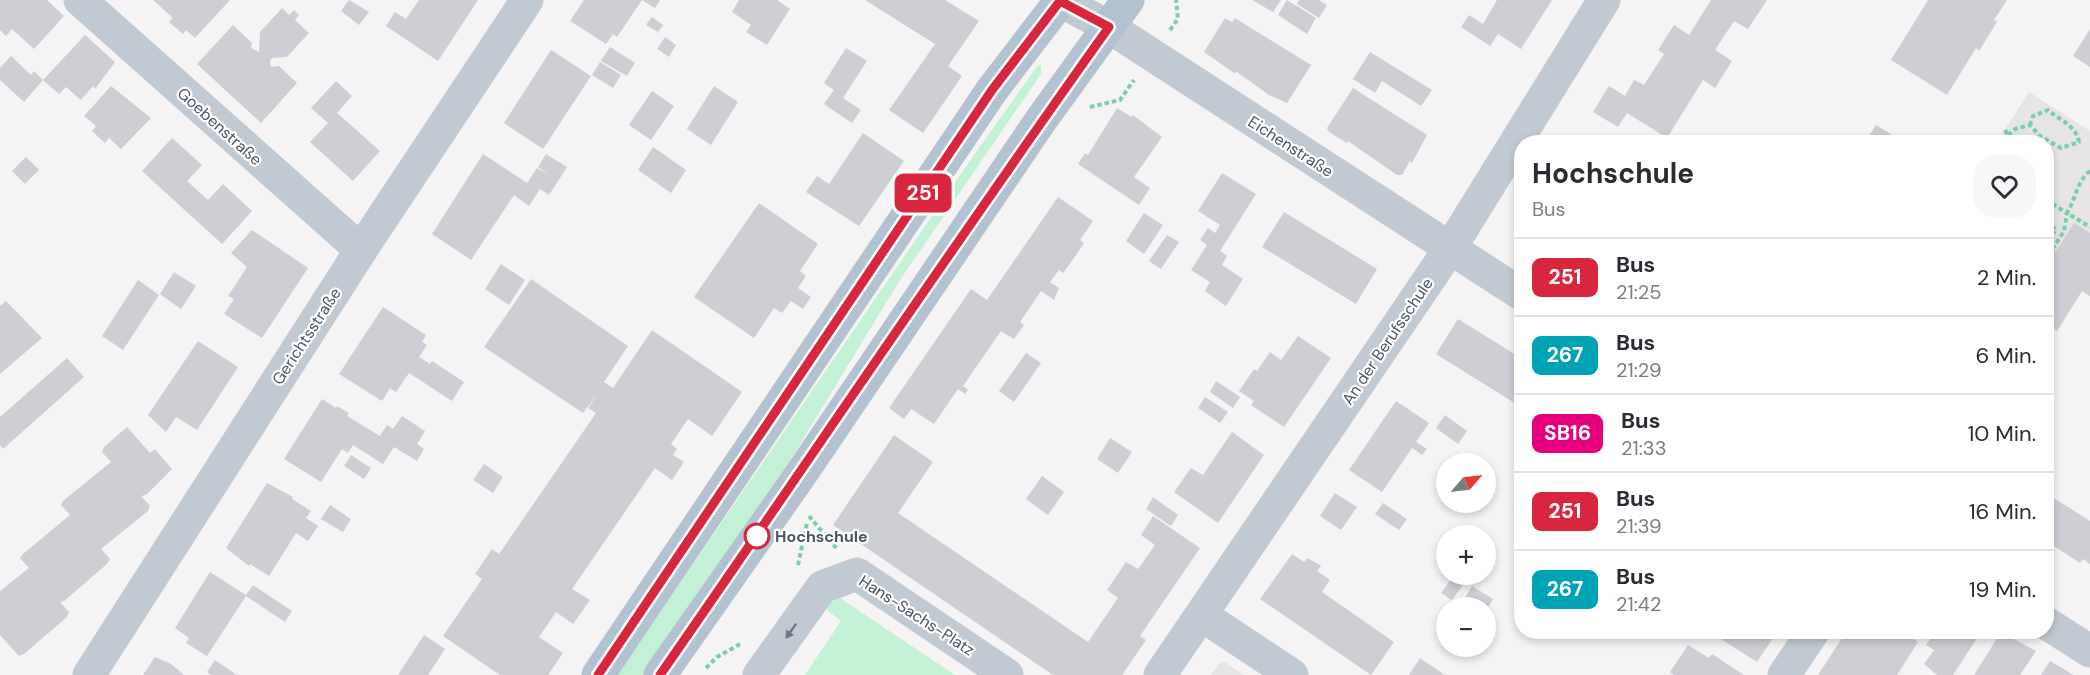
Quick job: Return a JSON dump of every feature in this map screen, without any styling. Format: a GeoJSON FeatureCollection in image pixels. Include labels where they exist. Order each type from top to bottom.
{"type":"FeatureCollection","features":[{"type":"Feature","properties":{"kind":"main road"},"geometry":{"type":"LineString","coordinates":[[598,675],[992,90],[1060,0]]}},
{"type":"Feature","properties":{"kind":"main road"},"geometry":{"type":"LineString","coordinates":[[660,675],[799,477],[1041,120],[1128,0]]}},
{"type":"Feature","properties":{"kind":"street","name":"Goebenstraße"},"geometry":{"type":"LineString","coordinates":[[80,0],[360,250]]}},
{"type":"Feature","properties":{"kind":"street","name":"Gerichtsstraße"},"geometry":{"type":"LineString","coordinates":[[88,675],[360,250],[528,0]]}},
{"type":"Feature","properties":{"kind":"street","name":"Eichenstraße"},"geometry":{"type":"LineString","coordinates":[[1060,0],[1109,27],[1449,250],[1514,290]]}},
{"type":"Feature","properties":{"kind":"street","name":"An der Berufsschule"},"geometry":{"type":"LineString","coordinates":[[1520,135],[1604,0]]}},
{"type":"Feature","properties":{"kind":"street","name":"An der Berufsschule"},"geometry":{"type":"LineString","coordinates":[[1160,675],[1203,616],[1449,250],[1514,145]]}},
{"type":"Feature","properties":{"kind":"street","name":"Hans-Sachs-Platz"},"geometry":{"type":"LineString","coordinates":[[759,675],[822,587],[857,574],[1007,675]]}},
{"type":"Feature","properties":{"kind":"street"},"geometry":{"type":"LineString","coordinates":[[1203,616],[1292,675]]}},
{"type":"Feature","properties":{"kind":"street"},"geometry":{"type":"LineString","coordinates":[[2054,628],[2090,651]]}},
{"type":"Feature","properties":{"kind":"street"},"geometry":{"type":"LineString","coordinates":[[1784,675],[1808,639]]}},
{"type":"Feature","properties":{"kind":"path"},"geometry":{"type":"LineString","coordinates":[[1176,0],[1178,19]]}},
{"type":"Feature","properties":{"kind":"path"},"geometry":{"type":"LineString","coordinates":[[2030,125],[2033,116],[2048,110],[2070,125],[2078,135],[2079,142],[2061,148],[2054,144]]}},
{"type":"Feature","properties":{"kind":"path"},"geometry":{"type":"LineString","coordinates":[[2030,125],[2039,135]]}},
{"type":"Feature","properties":{"kind":"path"},"geometry":{"type":"LineString","coordinates":[[2008,135],[2006,132],[2030,125]]}},
{"type":"Feature","properties":{"kind":"path"},"geometry":{"type":"LineString","coordinates":[[2054,246],[2064,231],[2067,213],[2075,200],[2080,181],[2090,171]]}},
{"type":"Feature","properties":{"kind":"path"},"geometry":{"type":"LineString","coordinates":[[2054,205],[2090,227]]}},
{"type":"Feature","properties":{"kind":"path"},"geometry":{"type":"LineString","coordinates":[[797,569],[809,515],[857,574]]}},
{"type":"Feature","properties":{"kind":"path"},"geometry":{"type":"LineString","coordinates":[[699,675],[717,657],[750,638]]}},
{"type":"Feature","properties":{"kind":"shaded area"},"geometry":{"type":"Polygon","coordinates":[[[2029,92],[2090,131],[2090,296],[2082,291],[2057,331],[2054,329],[2054,135],[2001,135],[2029,92]]]}},
{"type":"Feature","properties":{"kind":"shaded area"},"geometry":{"type":"Polygon","coordinates":[[[1224,662],[1244,675],[1211,675],[1219,664],[1224,662]]]}},
{"type":"Feature","properties":{"kind":"green space"},"geometry":{"type":"Polygon","coordinates":[[[1038,65],[1041,66],[1041,74],[900,280],[789,462],[644,675],[617,675],[965,168],[1038,65]]]}},
{"type":"Feature","properties":{"kind":"green space"},"geometry":{"type":"Polygon","coordinates":[[[837,596],[955,675],[805,675],[841,621],[828,611],[827,605],[837,596]]]}},
{"type":"Feature","properties":{"kind":"building"},"geometry":{"type":"Polygon","coordinates":[[[0,0],[47,0],[64,16],[34,49],[12,29],[6,36],[0,30],[0,0]]]}},
{"type":"Feature","properties":{"kind":"building"},"geometry":{"type":"Polygon","coordinates":[[[153,0],[230,0],[195,38],[186,30],[183,34],[169,22],[173,18],[153,0]]]}},
{"type":"Feature","properties":{"kind":"building"},"geometry":{"type":"Polygon","coordinates":[[[349,0],[369,12],[359,25],[341,11],[349,0]]]}},
{"type":"Feature","properties":{"kind":"building"},"geometry":{"type":"Polygon","coordinates":[[[419,0],[478,0],[438,61],[386,26],[395,12],[406,19],[419,0]]]}},
{"type":"Feature","properties":{"kind":"building"},"geometry":{"type":"Polygon","coordinates":[[[584,0],[642,0],[617,37],[613,34],[606,44],[570,21],[584,0]]]}},
{"type":"Feature","properties":{"kind":"building"},"geometry":{"type":"Polygon","coordinates":[[[642,0],[660,0],[655,8],[642,0]]]}},
{"type":"Feature","properties":{"kind":"building"},"geometry":{"type":"Polygon","coordinates":[[[739,0],[777,0],[790,9],[767,45],[746,32],[751,25],[732,12],[739,0]]]}},
{"type":"Feature","properties":{"kind":"building"},"geometry":{"type":"Polygon","coordinates":[[[865,0],[945,0],[979,21],[948,66],[962,76],[923,133],[889,110],[935,44],[865,0]]]}},
{"type":"Feature","properties":{"kind":"building"},"geometry":{"type":"Polygon","coordinates":[[[1252,0],[1281,0],[1273,12],[1252,0]]]}},
{"type":"Feature","properties":{"kind":"building"},"geometry":{"type":"Polygon","coordinates":[[[1287,0],[1316,18],[1307,34],[1278,15],[1287,0]]]}},
{"type":"Feature","properties":{"kind":"building"},"geometry":{"type":"Polygon","coordinates":[[[1299,0],[1319,0],[1327,5],[1319,18],[1297,4],[1299,0]]]}},
{"type":"Feature","properties":{"kind":"building"},"geometry":{"type":"Polygon","coordinates":[[[1497,0],[1552,0],[1521,49],[1498,34],[1490,46],[1461,27],[1469,15],[1483,24],[1497,0]]]}},
{"type":"Feature","properties":{"kind":"building"},"geometry":{"type":"Polygon","coordinates":[[[1711,0],[1767,0],[1748,29],[1734,21],[1715,50],[1732,61],[1715,88],[1703,80],[1669,135],[1662,135],[1627,113],[1618,127],[1593,112],[1609,86],[1625,96],[1634,80],[1644,85],[1664,54],[1658,50],[1674,25],[1689,35],[1711,0]]]}},
{"type":"Feature","properties":{"kind":"building"},"geometry":{"type":"Polygon","coordinates":[[[1928,0],[2007,0],[1994,20],[1997,22],[1979,51],[1976,48],[1947,95],[1891,60],[1928,0]]]}},
{"type":"Feature","properties":{"kind":"building"},"geometry":{"type":"Polygon","coordinates":[[[282,8],[289,15],[294,10],[299,15],[295,20],[309,33],[287,57],[272,58],[270,61],[271,67],[279,66],[297,83],[261,123],[197,64],[233,25],[252,43],[251,48],[259,52],[260,32],[282,8]]]}},
{"type":"Feature","properties":{"kind":"building"},"geometry":{"type":"Polygon","coordinates":[[[652,17],[663,25],[658,32],[646,25],[652,17]]]}},
{"type":"Feature","properties":{"kind":"building"},"geometry":{"type":"Polygon","coordinates":[[[1225,18],[1232,22],[1235,18],[1311,65],[1287,103],[1269,95],[1204,52],[1225,18]]]}},
{"type":"Feature","properties":{"kind":"building"},"geometry":{"type":"Polygon","coordinates":[[[2090,29],[2090,67],[2073,56],[2090,29]]]}},
{"type":"Feature","properties":{"kind":"building"},"geometry":{"type":"Polygon","coordinates":[[[85,35],[115,62],[95,89],[93,86],[81,100],[66,87],[59,94],[43,80],[85,35]]]}},
{"type":"Feature","properties":{"kind":"building"},"geometry":{"type":"Polygon","coordinates":[[[665,37],[676,45],[669,57],[657,49],[665,37]]]}},
{"type":"Feature","properties":{"kind":"building"},"geometry":{"type":"Polygon","coordinates":[[[610,47],[635,63],[627,76],[601,61],[610,47]]]}},
{"type":"Feature","properties":{"kind":"building"},"geometry":{"type":"Polygon","coordinates":[[[846,48],[867,61],[843,98],[861,110],[852,123],[824,104],[834,90],[824,83],[846,48]]]}},
{"type":"Feature","properties":{"kind":"building"},"geometry":{"type":"Polygon","coordinates":[[[551,50],[591,76],[543,149],[504,123],[551,50]]]}},
{"type":"Feature","properties":{"kind":"building"},"geometry":{"type":"Polygon","coordinates":[[[1370,52],[1432,90],[1421,106],[1382,81],[1375,93],[1353,79],[1370,52]]]}},
{"type":"Feature","properties":{"kind":"building"},"geometry":{"type":"Polygon","coordinates":[[[11,56],[31,75],[34,71],[43,80],[24,102],[0,80],[0,68],[11,56]]]}},
{"type":"Feature","properties":{"kind":"building"},"geometry":{"type":"Polygon","coordinates":[[[600,62],[621,75],[613,88],[592,75],[600,62]]]}},
{"type":"Feature","properties":{"kind":"building"},"geometry":{"type":"Polygon","coordinates":[[[336,81],[352,96],[337,113],[380,151],[353,181],[310,142],[328,123],[311,108],[336,81]]]}},
{"type":"Feature","properties":{"kind":"building"},"geometry":{"type":"Polygon","coordinates":[[[111,86],[151,118],[121,149],[109,138],[105,143],[92,131],[96,126],[84,116],[111,86]]]}},
{"type":"Feature","properties":{"kind":"building"},"geometry":{"type":"Polygon","coordinates":[[[714,86],[738,102],[711,145],[687,129],[714,86]]]}},
{"type":"Feature","properties":{"kind":"building"},"geometry":{"type":"Polygon","coordinates":[[[1353,88],[1427,135],[1412,163],[1410,161],[1402,175],[1397,175],[1348,141],[1347,143],[1329,132],[1327,128],[1353,88]]]}},
{"type":"Feature","properties":{"kind":"building"},"geometry":{"type":"Polygon","coordinates":[[[652,91],[674,106],[651,140],[629,125],[652,91]]]}},
{"type":"Feature","properties":{"kind":"building"},"geometry":{"type":"Polygon","coordinates":[[[1117,108],[1132,117],[1133,115],[1162,137],[1134,177],[1150,188],[1139,205],[1078,164],[1085,153],[1088,155],[1117,108]]]}},
{"type":"Feature","properties":{"kind":"building"},"geometry":{"type":"Polygon","coordinates":[[[1876,125],[1892,135],[1870,135],[1876,125]]]}},
{"type":"Feature","properties":{"kind":"building"},"geometry":{"type":"Polygon","coordinates":[[[863,133],[904,161],[859,226],[806,192],[817,176],[829,184],[863,133]]]}},
{"type":"Feature","properties":{"kind":"building"},"geometry":{"type":"Polygon","coordinates":[[[172,138],[202,165],[187,181],[208,200],[223,184],[252,211],[222,244],[142,171],[172,138]]]}},
{"type":"Feature","properties":{"kind":"building"},"geometry":{"type":"Polygon","coordinates":[[[653,147],[686,170],[671,193],[638,170],[653,147]]]}},
{"type":"Feature","properties":{"kind":"building"},"geometry":{"type":"Polygon","coordinates":[[[483,154],[527,183],[537,168],[549,175],[538,167],[546,154],[567,167],[549,195],[540,189],[529,206],[514,195],[471,260],[432,234],[483,154]]]}},
{"type":"Feature","properties":{"kind":"building"},"geometry":{"type":"Polygon","coordinates":[[[26,157],[39,170],[25,184],[12,171],[26,157]]]}},
{"type":"Feature","properties":{"kind":"building"},"geometry":{"type":"Polygon","coordinates":[[[1222,173],[1256,194],[1220,251],[1227,256],[1222,265],[1243,279],[1226,306],[1205,291],[1210,282],[1191,270],[1207,245],[1200,240],[1208,228],[1215,233],[1220,225],[1198,211],[1222,173]]]}},
{"type":"Feature","properties":{"kind":"building"},"geometry":{"type":"Polygon","coordinates":[[[1058,197],[1093,221],[1080,240],[1084,243],[1074,258],[1063,273],[1059,270],[1050,282],[1059,288],[1054,300],[1041,291],[1020,322],[1024,325],[1014,339],[1001,331],[963,386],[968,390],[965,394],[958,389],[934,424],[911,409],[904,419],[889,408],[971,289],[987,300],[1058,197]]]}},
{"type":"Feature","properties":{"kind":"building"},"geometry":{"type":"Polygon","coordinates":[[[759,203],[818,244],[800,271],[806,276],[798,288],[811,297],[803,309],[791,301],[782,313],[774,308],[754,338],[694,297],[759,203]]]}},
{"type":"Feature","properties":{"kind":"building"},"geometry":{"type":"Polygon","coordinates":[[[1284,212],[1377,269],[1356,304],[1262,247],[1284,212]]]}},
{"type":"Feature","properties":{"kind":"building"},"geometry":{"type":"Polygon","coordinates":[[[1144,213],[1163,225],[1144,254],[1126,241],[1144,213]]]}},
{"type":"Feature","properties":{"kind":"building"},"geometry":{"type":"Polygon","coordinates":[[[2074,223],[2090,233],[2090,296],[2082,291],[2057,331],[2054,329],[2054,255],[2074,223]]]}},
{"type":"Feature","properties":{"kind":"building"},"geometry":{"type":"Polygon","coordinates":[[[252,230],[308,268],[262,338],[224,314],[234,299],[228,296],[247,267],[231,253],[252,230]]]}},
{"type":"Feature","properties":{"kind":"building"},"geometry":{"type":"Polygon","coordinates":[[[1167,235],[1179,242],[1161,269],[1149,261],[1167,235]]]}},
{"type":"Feature","properties":{"kind":"building"},"geometry":{"type":"Polygon","coordinates":[[[501,264],[525,280],[509,305],[485,289],[501,264]]]}},
{"type":"Feature","properties":{"kind":"building"},"geometry":{"type":"Polygon","coordinates":[[[174,272],[196,286],[181,309],[160,294],[174,272]]]}},
{"type":"Feature","properties":{"kind":"building"},"geometry":{"type":"Polygon","coordinates":[[[531,279],[628,346],[604,382],[613,388],[652,330],[742,392],[712,436],[688,419],[671,444],[677,449],[673,455],[684,462],[672,480],[655,468],[572,589],[590,600],[573,624],[556,612],[539,637],[563,653],[548,675],[500,675],[443,636],[482,579],[475,574],[492,549],[499,554],[596,413],[588,408],[598,393],[583,413],[484,347],[531,279]]]}},
{"type":"Feature","properties":{"kind":"building"},"geometry":{"type":"Polygon","coordinates":[[[138,280],[159,295],[123,350],[102,336],[138,280]]]}},
{"type":"Feature","properties":{"kind":"building"},"geometry":{"type":"Polygon","coordinates":[[[6,301],[42,338],[0,374],[0,306],[6,301]]]}},
{"type":"Feature","properties":{"kind":"building"},"geometry":{"type":"Polygon","coordinates":[[[383,307],[426,335],[422,342],[427,345],[419,357],[430,364],[432,361],[464,382],[452,401],[409,373],[396,392],[390,388],[382,401],[339,374],[383,307]]]}},
{"type":"Feature","properties":{"kind":"building"},"geometry":{"type":"Polygon","coordinates":[[[1458,319],[1514,354],[1514,403],[1436,354],[1458,319]]]}},
{"type":"Feature","properties":{"kind":"building"},"geometry":{"type":"Polygon","coordinates":[[[1298,336],[1331,358],[1284,427],[1251,405],[1254,401],[1239,391],[1254,369],[1257,371],[1270,352],[1281,360],[1298,336]]]}},
{"type":"Feature","properties":{"kind":"building"},"geometry":{"type":"Polygon","coordinates":[[[198,341],[238,367],[197,430],[176,417],[166,432],[148,415],[198,341]]]}},
{"type":"Feature","properties":{"kind":"building"},"geometry":{"type":"Polygon","coordinates":[[[1026,353],[1041,363],[1014,402],[999,391],[1026,353]]]}},
{"type":"Feature","properties":{"kind":"building"},"geometry":{"type":"Polygon","coordinates":[[[67,358],[84,377],[3,449],[0,445],[0,417],[67,358]]]}},
{"type":"Feature","properties":{"kind":"building"},"geometry":{"type":"Polygon","coordinates":[[[1216,381],[1240,397],[1233,408],[1210,392],[1216,381]]]}},
{"type":"Feature","properties":{"kind":"building"},"geometry":{"type":"Polygon","coordinates":[[[1205,397],[1228,412],[1220,423],[1198,408],[1205,397]]]}},
{"type":"Feature","properties":{"kind":"building"},"geometry":{"type":"Polygon","coordinates":[[[322,399],[349,413],[347,416],[380,436],[387,425],[393,429],[402,416],[425,431],[417,444],[424,449],[417,461],[394,447],[383,464],[353,445],[348,453],[342,449],[321,482],[284,459],[322,399]]]}},
{"type":"Feature","properties":{"kind":"building"},"geometry":{"type":"Polygon","coordinates":[[[1396,401],[1429,423],[1416,442],[1427,449],[1422,455],[1412,448],[1382,492],[1349,470],[1396,401]]]}},
{"type":"Feature","properties":{"kind":"building"},"geometry":{"type":"Polygon","coordinates":[[[1445,415],[1467,431],[1458,444],[1436,428],[1445,415]]]}},
{"type":"Feature","properties":{"kind":"building"},"geometry":{"type":"Polygon","coordinates":[[[127,427],[150,453],[155,449],[172,469],[146,495],[141,496],[150,506],[148,511],[101,549],[110,559],[107,564],[60,602],[69,612],[67,617],[19,656],[0,635],[0,591],[29,568],[20,558],[70,515],[61,505],[63,501],[111,462],[102,452],[104,447],[127,427]]]}},
{"type":"Feature","properties":{"kind":"building"},"geometry":{"type":"Polygon","coordinates":[[[1232,432],[1264,455],[1218,523],[1174,492],[1191,468],[1203,475],[1232,432]]]}},
{"type":"Feature","properties":{"kind":"building"},"geometry":{"type":"Polygon","coordinates":[[[894,435],[933,462],[898,513],[1088,642],[1118,598],[1107,590],[1126,562],[1138,569],[1155,545],[1141,535],[1153,516],[1200,548],[1140,636],[1146,640],[1122,675],[1053,675],[833,525],[894,435]]]}},
{"type":"Feature","properties":{"kind":"building"},"geometry":{"type":"Polygon","coordinates":[[[1110,438],[1132,452],[1118,473],[1097,459],[1110,438]]]}},
{"type":"Feature","properties":{"kind":"building"},"geometry":{"type":"Polygon","coordinates":[[[351,455],[371,468],[364,479],[344,466],[351,455]]]}},
{"type":"Feature","properties":{"kind":"building"},"geometry":{"type":"Polygon","coordinates":[[[484,464],[503,477],[493,493],[473,480],[484,464]]]}},
{"type":"Feature","properties":{"kind":"building"},"geometry":{"type":"Polygon","coordinates":[[[1042,476],[1064,492],[1048,515],[1026,499],[1042,476]]]}},
{"type":"Feature","properties":{"kind":"building"},"geometry":{"type":"Polygon","coordinates":[[[267,483],[293,497],[292,499],[311,511],[306,518],[318,526],[308,541],[296,533],[269,576],[250,564],[249,566],[226,548],[267,483]]]}},
{"type":"Feature","properties":{"kind":"building"},"geometry":{"type":"Polygon","coordinates":[[[1335,493],[1357,507],[1341,530],[1320,516],[1335,493]]]}},
{"type":"Feature","properties":{"kind":"building"},"geometry":{"type":"Polygon","coordinates":[[[1153,497],[1178,515],[1171,526],[1146,509],[1153,497]]]}},
{"type":"Feature","properties":{"kind":"building"},"geometry":{"type":"Polygon","coordinates":[[[2054,498],[2090,521],[2090,564],[2083,559],[2080,563],[2054,546],[2054,498]]]}},
{"type":"Feature","properties":{"kind":"building"},"geometry":{"type":"Polygon","coordinates":[[[1383,503],[1407,519],[1399,530],[1375,514],[1383,503]]]}},
{"type":"Feature","properties":{"kind":"building"},"geometry":{"type":"Polygon","coordinates":[[[330,505],[351,519],[343,532],[321,519],[330,505]]]}},
{"type":"Feature","properties":{"kind":"building"},"geometry":{"type":"Polygon","coordinates":[[[1292,554],[1304,562],[1308,558],[1321,566],[1317,571],[1330,580],[1322,592],[1394,642],[1371,675],[1260,599],[1292,554]]]}},
{"type":"Feature","properties":{"kind":"building"},"geometry":{"type":"Polygon","coordinates":[[[210,572],[246,595],[253,585],[292,611],[285,622],[246,596],[207,656],[186,643],[189,638],[175,628],[210,572]]]}},
{"type":"Feature","properties":{"kind":"building"},"geometry":{"type":"Polygon","coordinates":[[[1447,585],[1463,585],[1454,597],[1447,597],[1441,593],[1447,585]]]}},
{"type":"Feature","properties":{"kind":"building"},"geometry":{"type":"Polygon","coordinates":[[[1472,586],[1490,597],[1466,597],[1472,586]]]}},
{"type":"Feature","properties":{"kind":"building"},"geometry":{"type":"Polygon","coordinates":[[[424,635],[445,649],[428,675],[398,675],[424,635]]]}},
{"type":"Feature","properties":{"kind":"building"},"geometry":{"type":"Polygon","coordinates":[[[1721,639],[1772,639],[1757,662],[1721,639]]]}},
{"type":"Feature","properties":{"kind":"building"},"geometry":{"type":"Polygon","coordinates":[[[1841,639],[1913,639],[1918,642],[1897,675],[1818,675],[1841,639]]]}},
{"type":"Feature","properties":{"kind":"building"},"geometry":{"type":"Polygon","coordinates":[[[1930,639],[1976,639],[1953,675],[1937,675],[1924,664],[1934,650],[1926,645],[1930,639]]]}},
{"type":"Feature","properties":{"kind":"building"},"geometry":{"type":"Polygon","coordinates":[[[1997,639],[2014,639],[2036,651],[2020,675],[1974,675],[1997,639]]]}},
{"type":"Feature","properties":{"kind":"building"},"geometry":{"type":"Polygon","coordinates":[[[1688,645],[1709,658],[1712,654],[1744,675],[1674,675],[1670,672],[1688,645]]]}},
{"type":"Feature","properties":{"kind":"building"},"geometry":{"type":"Polygon","coordinates":[[[155,657],[171,664],[184,675],[143,675],[155,657]]]}},
{"type":"Feature","properties":{"kind":"building"},"geometry":{"type":"Polygon","coordinates":[[[1420,658],[1445,675],[1409,675],[1420,658]]]}},
{"type":"Feature","properties":{"kind":"building"},"geometry":{"type":"Polygon","coordinates":[[[215,660],[237,675],[211,675],[207,672],[215,660]]]}},
{"type":"Feature","properties":{"kind":"building"},"geometry":{"type":"Polygon","coordinates":[[[2050,661],[2067,671],[2073,675],[2041,675],[2050,661]]]}},
{"type":"Feature","properties":{"kind":"bus line","name":"251"},"geometry":{"type":"LineString","coordinates":[[598,675],[652,591],[731,480],[992,90],[1060,1],[1109,27],[1041,120],[799,477],[660,675]]}},
{"type":"Feature","properties":{"kind":"place","name":"Hochschule"},"geometry":{"type":"Point","coordinates":[757,536]}}]}
